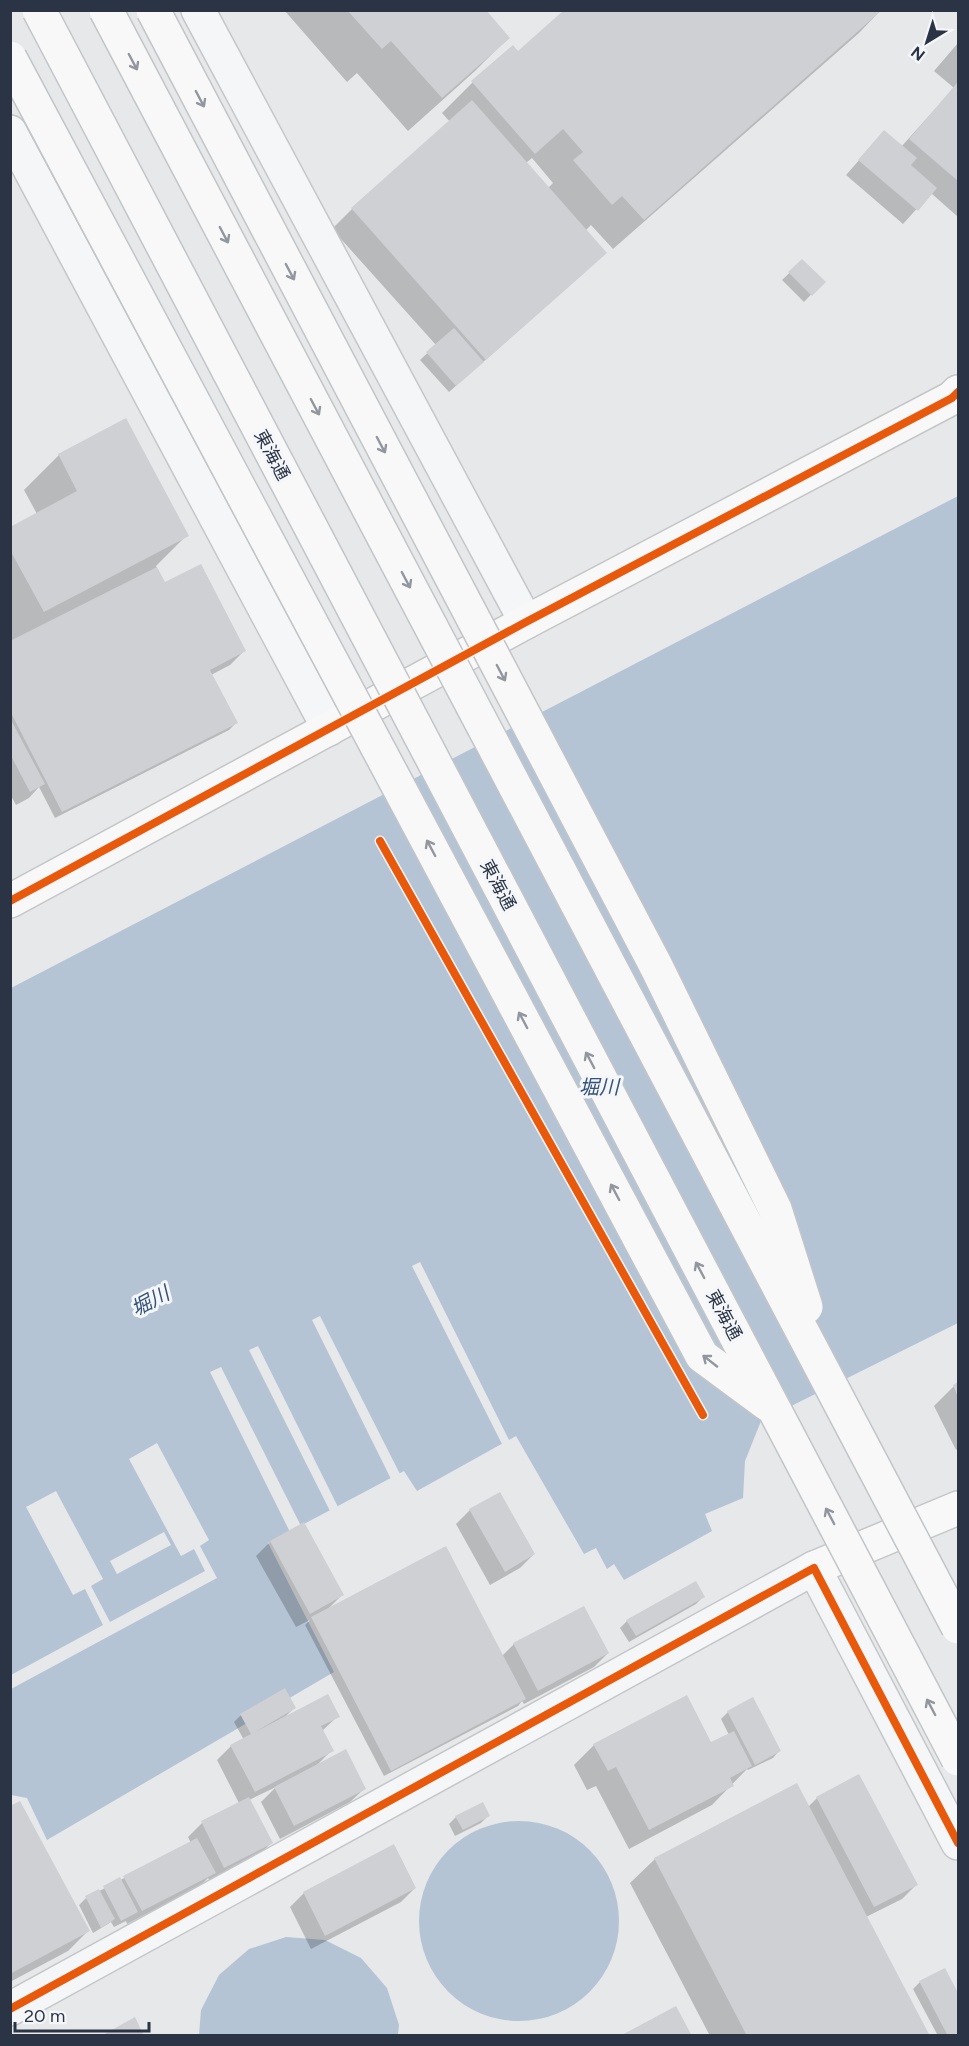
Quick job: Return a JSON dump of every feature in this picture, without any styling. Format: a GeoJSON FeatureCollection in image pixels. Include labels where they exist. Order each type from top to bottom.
{"type":"FeatureCollection","features":[{"type":"Feature","properties":{"kind":"main road","name":"東海通"},"geometry":{"type":"LineString","coordinates":[[39,10],[958,1759]]}},
{"type":"Feature","properties":{"kind":"main road"},"geometry":{"type":"LineString","coordinates":[[106,10],[958,1628]]}},
{"type":"Feature","properties":{"kind":"main road"},"geometry":{"type":"LineString","coordinates":[[153,10],[656,966],[775,1209],[833,1390]]}},
{"type":"Feature","properties":{"kind":"main road"},"geometry":{"type":"LineString","coordinates":[[10,58],[702,1356],[773,1409]]}},
{"type":"Feature","properties":{"kind":"main road"},"geometry":{"type":"LineString","coordinates":[[10,901],[526,622],[942,404],[958,392]]}},
{"type":"Feature","properties":{"kind":"main road"},"geometry":{"type":"LineString","coordinates":[[814,1568],[958,1509]]}},
{"type":"Feature","properties":{"kind":"street"},"geometry":{"type":"LineString","coordinates":[[198,10],[526,622]]}},
{"type":"Feature","properties":{"kind":"street"},"geometry":{"type":"LineString","coordinates":[[10,132],[329,729]]}},
{"type":"Feature","properties":{"kind":"street"},"geometry":{"type":"LineString","coordinates":[[10,2009],[814,1568],[958,1843]]}},
{"type":"Feature","properties":{"kind":"water","name":"堀川"},"geometry":{"type":"Polygon","coordinates":[[[958,496],[958,1323],[761,1421],[745,1461],[743,1498],[705,1514],[712,1531],[624,1580],[614,1564],[607,1569],[596,1548],[584,1554],[516,1436],[417,1491],[404,1471],[268,1543],[334,1672],[47,1840],[27,1798],[11,1795],[11,988],[958,496]]]}},
{"type":"Feature","properties":{"kind":"water"},"geometry":{"type":"Polygon","coordinates":[[[509,1821],[529,1821],[557,1828],[590,1850],[612,1883],[619,1911],[619,1931],[612,1959],[590,1992],[557,2014],[529,2021],[509,2021],[481,2014],[463,2004],[442,1985],[423,1950],[419,1931],[419,1911],[426,1883],[436,1865],[455,1844],[490,1825],[509,1821]]]}},
{"type":"Feature","properties":{"kind":"water"},"geometry":{"type":"Polygon","coordinates":[[[286,1937],[325,1940],[361,1958],[387,1988],[399,2025],[398,2035],[199,2035],[201,2010],[219,1975],[249,1949],[286,1937]]]}},
{"type":"Feature","properties":{"kind":"pier"},"geometry":{"type":"Polygon","coordinates":[[[420,1262],[510,1442],[503,1446],[412,1266],[420,1262]]]}},
{"type":"Feature","properties":{"kind":"pier"},"geometry":{"type":"Polygon","coordinates":[[[320,1316],[401,1476],[392,1481],[312,1320],[320,1316]]]}},
{"type":"Feature","properties":{"kind":"pier"},"geometry":{"type":"Polygon","coordinates":[[[258,1346],[339,1509],[331,1513],[249,1350],[258,1346]]]}},
{"type":"Feature","properties":{"kind":"pier"},"geometry":{"type":"Polygon","coordinates":[[[221,1367],[302,1528],[291,1534],[210,1372],[221,1367]]]}},
{"type":"Feature","properties":{"kind":"pier"},"geometry":{"type":"Polygon","coordinates":[[[157,1443],[209,1540],[200,1546],[217,1578],[11,1689],[11,1675],[103,1625],[85,1589],[73,1595],[26,1507],[56,1491],[103,1579],[91,1586],[110,1622],[205,1571],[194,1549],[181,1556],[129,1459],[157,1443]]]}},
{"type":"Feature","properties":{"kind":"pier"},"geometry":{"type":"Polygon","coordinates":[[[164,1532],[171,1545],[117,1574],[110,1561],[164,1532]]]}},
{"type":"Feature","properties":{"kind":"building"},"geometry":{"type":"Polygon","coordinates":[[[347,10],[486,10],[510,38],[442,98],[391,41],[382,49],[347,10]]]}},
{"type":"Feature","properties":{"kind":"building"},"geometry":{"type":"Polygon","coordinates":[[[564,10],[882,10],[644,220],[622,196],[612,205],[573,160],[583,152],[563,129],[535,154],[471,81],[513,45],[518,51],[564,10]]]}},
{"type":"Feature","properties":{"kind":"building"},"geometry":{"type":"Polygon","coordinates":[[[958,84],[958,181],[909,139],[958,84]]]}},
{"type":"Feature","properties":{"kind":"building"},"geometry":{"type":"Polygon","coordinates":[[[472,100],[607,253],[486,360],[351,208],[472,100]]]}},
{"type":"Feature","properties":{"kind":"building"},"geometry":{"type":"Polygon","coordinates":[[[884,130],[917,158],[911,165],[937,188],[918,211],[858,160],[884,130]]]}},
{"type":"Feature","properties":{"kind":"building"},"geometry":{"type":"Polygon","coordinates":[[[802,259],[826,282],[812,296],[788,272],[802,259]]]}},
{"type":"Feature","properties":{"kind":"building"},"geometry":{"type":"Polygon","coordinates":[[[454,328],[484,362],[456,386],[426,352],[454,328]]]}},
{"type":"Feature","properties":{"kind":"building"},"geometry":{"type":"Polygon","coordinates":[[[126,418],[189,536],[44,612],[10,550],[10,527],[77,491],[58,454],[126,418]]]}},
{"type":"Feature","properties":{"kind":"building"},"geometry":{"type":"Polygon","coordinates":[[[201,564],[246,651],[210,670],[238,723],[62,812],[10,711],[10,641],[157,567],[165,582],[201,564]]]}},
{"type":"Feature","properties":{"kind":"building"},"geometry":{"type":"Polygon","coordinates":[[[10,718],[45,784],[30,792],[10,754],[10,718]]]}},
{"type":"Feature","properties":{"kind":"building"},"geometry":{"type":"Polygon","coordinates":[[[958,1382],[958,1397],[953,1385],[958,1382]]]}},
{"type":"Feature","properties":{"kind":"building"},"geometry":{"type":"Polygon","coordinates":[[[500,1492],[535,1554],[505,1572],[469,1509],[500,1492]]]}},
{"type":"Feature","properties":{"kind":"building"},"geometry":{"type":"Polygon","coordinates":[[[304,1522],[344,1595],[310,1614],[270,1541],[304,1522]]]}},
{"type":"Feature","properties":{"kind":"building"},"geometry":{"type":"Polygon","coordinates":[[[446,1546],[526,1699],[391,1771],[311,1617],[446,1546]]]}},
{"type":"Feature","properties":{"kind":"building"},"geometry":{"type":"Polygon","coordinates":[[[696,1581],[705,1597],[636,1636],[626,1620],[696,1581]]]}},
{"type":"Feature","properties":{"kind":"building"},"geometry":{"type":"Polygon","coordinates":[[[584,1606],[609,1653],[538,1691],[513,1643],[584,1606]]]}},
{"type":"Feature","properties":{"kind":"building"},"geometry":{"type":"Polygon","coordinates":[[[285,1688],[296,1708],[253,1733],[328,1694],[340,1717],[321,1726],[334,1751],[255,1792],[230,1745],[251,1734],[240,1714],[285,1688]]]}},
{"type":"Feature","properties":{"kind":"building"},"geometry":{"type":"Polygon","coordinates":[[[687,1695],[711,1742],[734,1731],[752,1766],[730,1778],[734,1786],[649,1830],[616,1767],[608,1771],[593,1744],[687,1695]]]}},
{"type":"Feature","properties":{"kind":"building"},"geometry":{"type":"Polygon","coordinates":[[[753,1697],[781,1751],[755,1765],[727,1711],[753,1697]]]}},
{"type":"Feature","properties":{"kind":"building"},"geometry":{"type":"Polygon","coordinates":[[[346,1749],[366,1789],[294,1826],[274,1787],[346,1749]]]}},
{"type":"Feature","properties":{"kind":"building"},"geometry":{"type":"Polygon","coordinates":[[[859,1774],[918,1885],[874,1907],[816,1797],[859,1774]]]}},
{"type":"Feature","properties":{"kind":"building"},"geometry":{"type":"Polygon","coordinates":[[[797,1783],[930,2036],[747,2036],[654,1858],[797,1783]]]}},
{"type":"Feature","properties":{"kind":"building"},"geometry":{"type":"Polygon","coordinates":[[[249,1797],[273,1843],[224,1868],[201,1821],[249,1797]]]}},
{"type":"Feature","properties":{"kind":"building"},"geometry":{"type":"Polygon","coordinates":[[[20,1801],[90,1931],[10,1974],[10,1806],[20,1801]]]}},
{"type":"Feature","properties":{"kind":"building"},"geometry":{"type":"Polygon","coordinates":[[[483,1802],[490,1816],[463,1830],[455,1816],[483,1802]]]}},
{"type":"Feature","properties":{"kind":"building"},"geometry":{"type":"Polygon","coordinates":[[[197,1838],[216,1873],[142,1911],[123,1876],[197,1838]]]}},
{"type":"Feature","properties":{"kind":"building"},"geometry":{"type":"Polygon","coordinates":[[[394,1844],[416,1888],[325,1936],[303,1892],[394,1844]]]}},
{"type":"Feature","properties":{"kind":"building"},"geometry":{"type":"Polygon","coordinates":[[[120,1877],[138,1912],[121,1921],[103,1886],[120,1877]]]}},
{"type":"Feature","properties":{"kind":"building"},"geometry":{"type":"Polygon","coordinates":[[[99,1889],[115,1919],[101,1928],[85,1896],[99,1889]]]}},
{"type":"Feature","properties":{"kind":"building"},"geometry":{"type":"Polygon","coordinates":[[[945,1968],[958,1993],[958,2036],[948,2036],[919,1981],[945,1968]]]}},
{"type":"Feature","properties":{"kind":"building"},"geometry":{"type":"Polygon","coordinates":[[[676,2006],[692,2036],[620,2036],[676,2006]]]}},
{"type":"Feature","properties":{"kind":"building"},"geometry":{"type":"Polygon","coordinates":[[[135,2017],[144,2036],[101,2036],[135,2017]]]}},
{"type":"Feature","properties":{"kind":"cycle path"},"geometry":{"type":"LineString","coordinates":[[10,901],[526,622],[952,398],[958,392]]}},
{"type":"Feature","properties":{"kind":"cycle path"},"geometry":{"type":"LineString","coordinates":[[380,841],[703,1415]]}},
{"type":"Feature","properties":{"kind":"cycle path"},"geometry":{"type":"LineString","coordinates":[[10,2009],[814,1568],[958,1843]]}}]}
